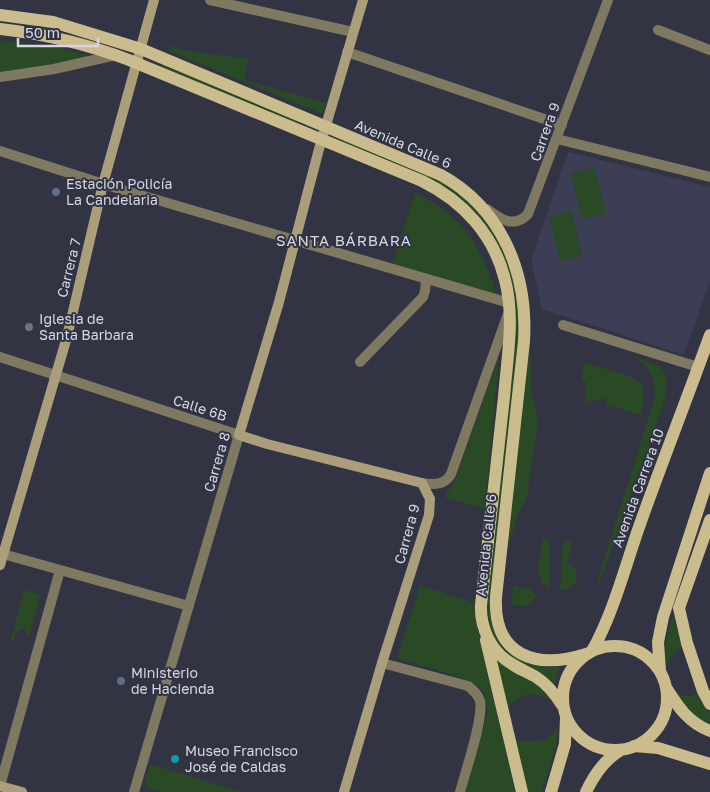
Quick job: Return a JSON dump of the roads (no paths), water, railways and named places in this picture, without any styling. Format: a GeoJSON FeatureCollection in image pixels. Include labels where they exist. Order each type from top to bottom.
{"type":"FeatureCollection","features":[{"type":"Feature","properties":{"kind":"main road","name":"Avenida Calle 6"},"geometry":{"type":"LineString","coordinates":[[0,15],[53,22],[140,49],[441,175],[461,187],[476,200],[494,224],[512,256],[521,282],[524,316],[524,341],[496,597],[496,620],[503,638],[512,647],[530,657],[547,661],[569,660],[589,652]]}},
{"type":"Feature","properties":{"kind":"main road","name":"Avenida Calle 6"},"geometry":{"type":"LineString","coordinates":[[0,29],[60,38],[116,55],[422,181],[442,191],[474,219],[492,246],[505,280],[509,306],[509,344],[480,605],[483,628],[492,645],[501,656],[509,663],[542,681],[562,705]]}},
{"type":"Feature","properties":{"kind":"main road","name":"Avenida Carrera 10"},"geometry":{"type":"LineString","coordinates":[[589,652],[605,624],[647,503],[710,334]]}},
{"type":"Feature","properties":{"kind":"main road"},"geometry":{"type":"LineString","coordinates":[[710,473],[663,617],[658,642],[660,671],[666,688],[677,706],[694,724],[710,731]]}},
{"type":"Feature","properties":{"kind":"main road"},"geometry":{"type":"LineString","coordinates":[[710,520],[679,608],[687,643],[703,691],[710,704]]}},
{"type":"Feature","properties":{"kind":"main road"},"geometry":{"type":"LineString","coordinates":[[483,628],[522,792]]}},
{"type":"Feature","properties":{"kind":"main road"},"geometry":{"type":"LineString","coordinates":[[660,671],[642,653],[631,648],[605,646],[589,652],[570,670],[563,687],[562,705],[566,718],[579,736],[588,743],[610,750],[621,750],[634,746],[651,735],[661,723],[666,708],[666,688]]}},
{"type":"Feature","properties":{"kind":"main road"},"geometry":{"type":"LineString","coordinates":[[551,792],[565,744],[566,718]]}},
{"type":"Feature","properties":{"kind":"main road"},"geometry":{"type":"LineString","coordinates":[[634,746],[658,748],[710,764]]}},
{"type":"Feature","properties":{"kind":"main road"},"geometry":{"type":"LineString","coordinates":[[586,792],[594,776],[605,763],[621,750]]}},
{"type":"Feature","properties":{"kind":"street","name":"Carrera 7"},"geometry":{"type":"LineString","coordinates":[[0,565],[56,375],[104,184],[154,0]]}},
{"type":"Feature","properties":{"kind":"street"},"geometry":{"type":"LineString","coordinates":[[210,0],[353,32]]}},
{"type":"Feature","properties":{"kind":"street","name":"Carrera 8"},"geometry":{"type":"LineString","coordinates":[[134,792],[239,435],[325,127],[363,0]]}},
{"type":"Feature","properties":{"kind":"street","name":"Carrera 9"},"geometry":{"type":"LineString","coordinates":[[476,200],[499,218],[506,221],[513,222],[524,218],[531,209],[608,0]]}},
{"type":"Feature","properties":{"kind":"street"},"geometry":{"type":"LineString","coordinates":[[658,30],[710,50]]}},
{"type":"Feature","properties":{"kind":"street"},"geometry":{"type":"LineString","coordinates":[[347,52],[562,125]]}},
{"type":"Feature","properties":{"kind":"street"},"geometry":{"type":"LineString","coordinates":[[0,77],[54,70],[116,55]]}},
{"type":"Feature","properties":{"kind":"street"},"geometry":{"type":"LineString","coordinates":[[557,139],[710,177]]}},
{"type":"Feature","properties":{"kind":"street"},"geometry":{"type":"LineString","coordinates":[[0,151],[104,184],[426,279],[509,306],[451,474],[444,482],[437,484],[422,483]]}},
{"type":"Feature","properties":{"kind":"street"},"geometry":{"type":"LineString","coordinates":[[360,362],[423,297],[426,279]]}},
{"type":"Feature","properties":{"kind":"street"},"geometry":{"type":"LineString","coordinates":[[563,326],[698,366]]}},
{"type":"Feature","properties":{"kind":"street","name":"Calle 6B"},"geometry":{"type":"LineString","coordinates":[[0,357],[267,444],[422,483]]}},
{"type":"Feature","properties":{"kind":"street","name":"Carrera 9"},"geometry":{"type":"LineString","coordinates":[[344,792],[382,662],[429,515],[430,499],[422,483]]}},
{"type":"Feature","properties":{"kind":"street"},"geometry":{"type":"LineString","coordinates":[[3,554],[189,606]]}},
{"type":"Feature","properties":{"kind":"street"},"geometry":{"type":"LineString","coordinates":[[22,792],[0,786],[60,570]]}},
{"type":"Feature","properties":{"kind":"street"},"geometry":{"type":"LineString","coordinates":[[382,662],[468,686],[477,695],[480,701],[480,716],[460,792]]}},
{"type":"Feature","properties":{"kind":"place","name":"Estación Policía La Candelaria"},"geometry":{"type":"Point","coordinates":[56,192]}},
{"type":"Feature","properties":{"kind":"place","name":"Iglesia de Santa Barbara"},"geometry":{"type":"Point","coordinates":[29,327]}},
{"type":"Feature","properties":{"kind":"place","name":"Ministerio de Hacienda"},"geometry":{"type":"Point","coordinates":[121,681]}},
{"type":"Feature","properties":{"kind":"place","name":"Museo Francisco José de Caldas"},"geometry":{"type":"Point","coordinates":[175,759]}},
{"type":"Feature","properties":{"kind":"district","name":"SANTA BÁRBARA"},"geometry":{"type":"Point","coordinates":[344,241]}}]}
